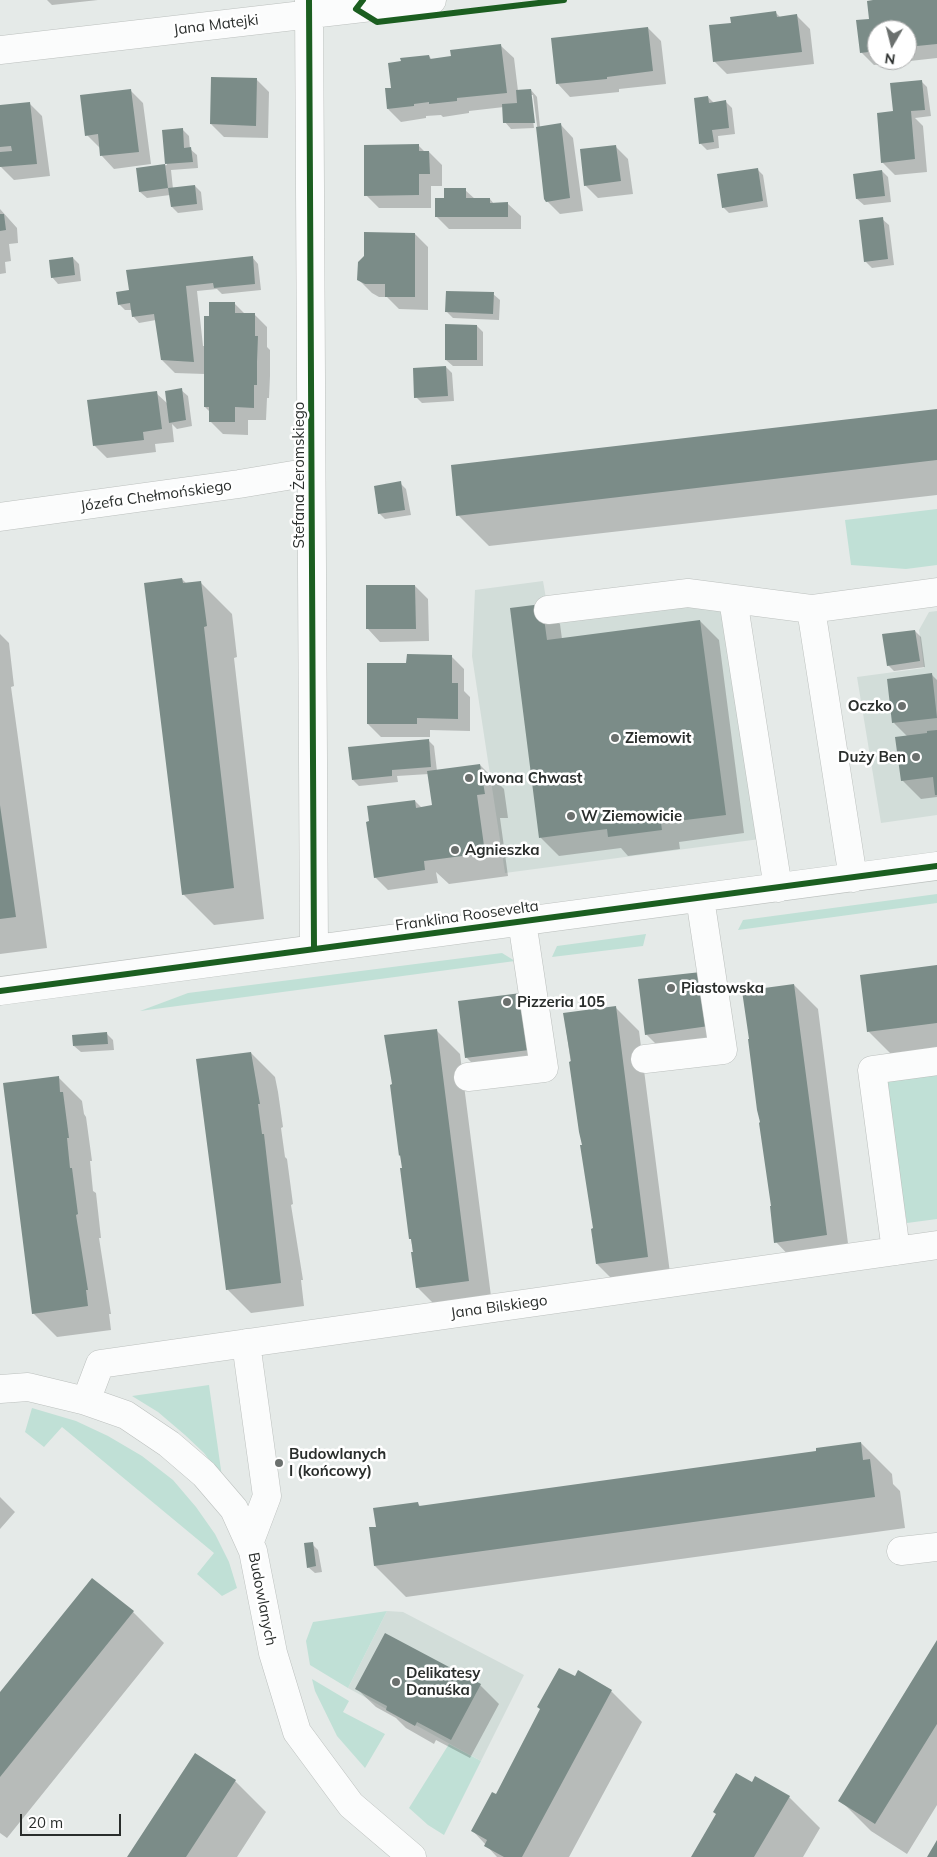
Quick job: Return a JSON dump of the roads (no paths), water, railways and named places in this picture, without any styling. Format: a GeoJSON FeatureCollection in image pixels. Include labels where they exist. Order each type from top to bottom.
{"type":"FeatureCollection","features":[{"type":"Feature","properties":{"kind":"street","name":"Jana Matejki"},"geometry":{"type":"LineString","coordinates":[[0,50],[309,7],[432,0]]}},
{"type":"Feature","properties":{"kind":"street","name":"Stefana Żeromskiego"},"geometry":{"type":"LineString","coordinates":[[309,7],[314,949]]}},
{"type":"Feature","properties":{"kind":"street","name":"Józefa Chełmońskiego"},"geometry":{"type":"LineString","coordinates":[[0,518],[311,472]]}},
{"type":"Feature","properties":{"kind":"street"},"geometry":{"type":"LineString","coordinates":[[548,610],[688,593],[810,609],[937,592]]}},
{"type":"Feature","properties":{"kind":"street"},"geometry":{"type":"LineString","coordinates":[[733,599],[778,888]]}},
{"type":"Feature","properties":{"kind":"street"},"geometry":{"type":"LineString","coordinates":[[810,609],[853,878]]}},
{"type":"Feature","properties":{"kind":"street","name":"Franklina Roosevelta"},"geometry":{"type":"LineString","coordinates":[[0,991],[937,866]]}},
{"type":"Feature","properties":{"kind":"street"},"geometry":{"type":"LineString","coordinates":[[645,1059],[723,1050],[700,898]]}},
{"type":"Feature","properties":{"kind":"street"},"geometry":{"type":"LineString","coordinates":[[468,1077],[544,1068],[522,921]]}},
{"type":"Feature","properties":{"kind":"street"},"geometry":{"type":"LineString","coordinates":[[896,1251],[872,1070],[937,1061]]}},
{"type":"Feature","properties":{"kind":"street","name":"Jana Bilskiego"},"geometry":{"type":"LineString","coordinates":[[86,1401],[100,1364],[937,1245]]}},
{"type":"Feature","properties":{"kind":"street"},"geometry":{"type":"LineString","coordinates":[[246,1343],[267,1496],[250,1541]]}},
{"type":"Feature","properties":{"kind":"street","name":"Budowlanych"},"geometry":{"type":"LineString","coordinates":[[0,1389],[28,1387],[86,1401],[126,1415],[168,1444],[204,1474],[234,1509],[254,1551],[273,1653],[297,1732],[350,1805],[412,1857]]}},
{"type":"Feature","properties":{"kind":"street"},"geometry":{"type":"LineString","coordinates":[[901,1551],[937,1547]]}},
{"type":"Feature","properties":{"kind":"place","name":"Oczko"},"geometry":{"type":"Point","coordinates":[902,706]}},
{"type":"Feature","properties":{"kind":"place","name":"Ziemowit"},"geometry":{"type":"Point","coordinates":[615,738]}},
{"type":"Feature","properties":{"kind":"place","name":"Duży Ben"},"geometry":{"type":"Point","coordinates":[916,757]}},
{"type":"Feature","properties":{"kind":"place","name":"Iwona Chwast"},"geometry":{"type":"Point","coordinates":[469,778]}},
{"type":"Feature","properties":{"kind":"place","name":"W Ziemowicie"},"geometry":{"type":"Point","coordinates":[571,816]}},
{"type":"Feature","properties":{"kind":"place","name":"Agnieszka"},"geometry":{"type":"Point","coordinates":[455,850]}},
{"type":"Feature","properties":{"kind":"place","name":"Piastowska"},"geometry":{"type":"Point","coordinates":[671,988]}},
{"type":"Feature","properties":{"kind":"place","name":"Pizzeria 105"},"geometry":{"type":"Point","coordinates":[507,1002]}},
{"type":"Feature","properties":{"kind":"place","name":"Budowlanych I (końcowy)"},"geometry":{"type":"Point","coordinates":[279,1463]}},
{"type":"Feature","properties":{"kind":"place","name":"Delikatesy Danuśka"},"geometry":{"type":"Point","coordinates":[396,1682]}}]}
